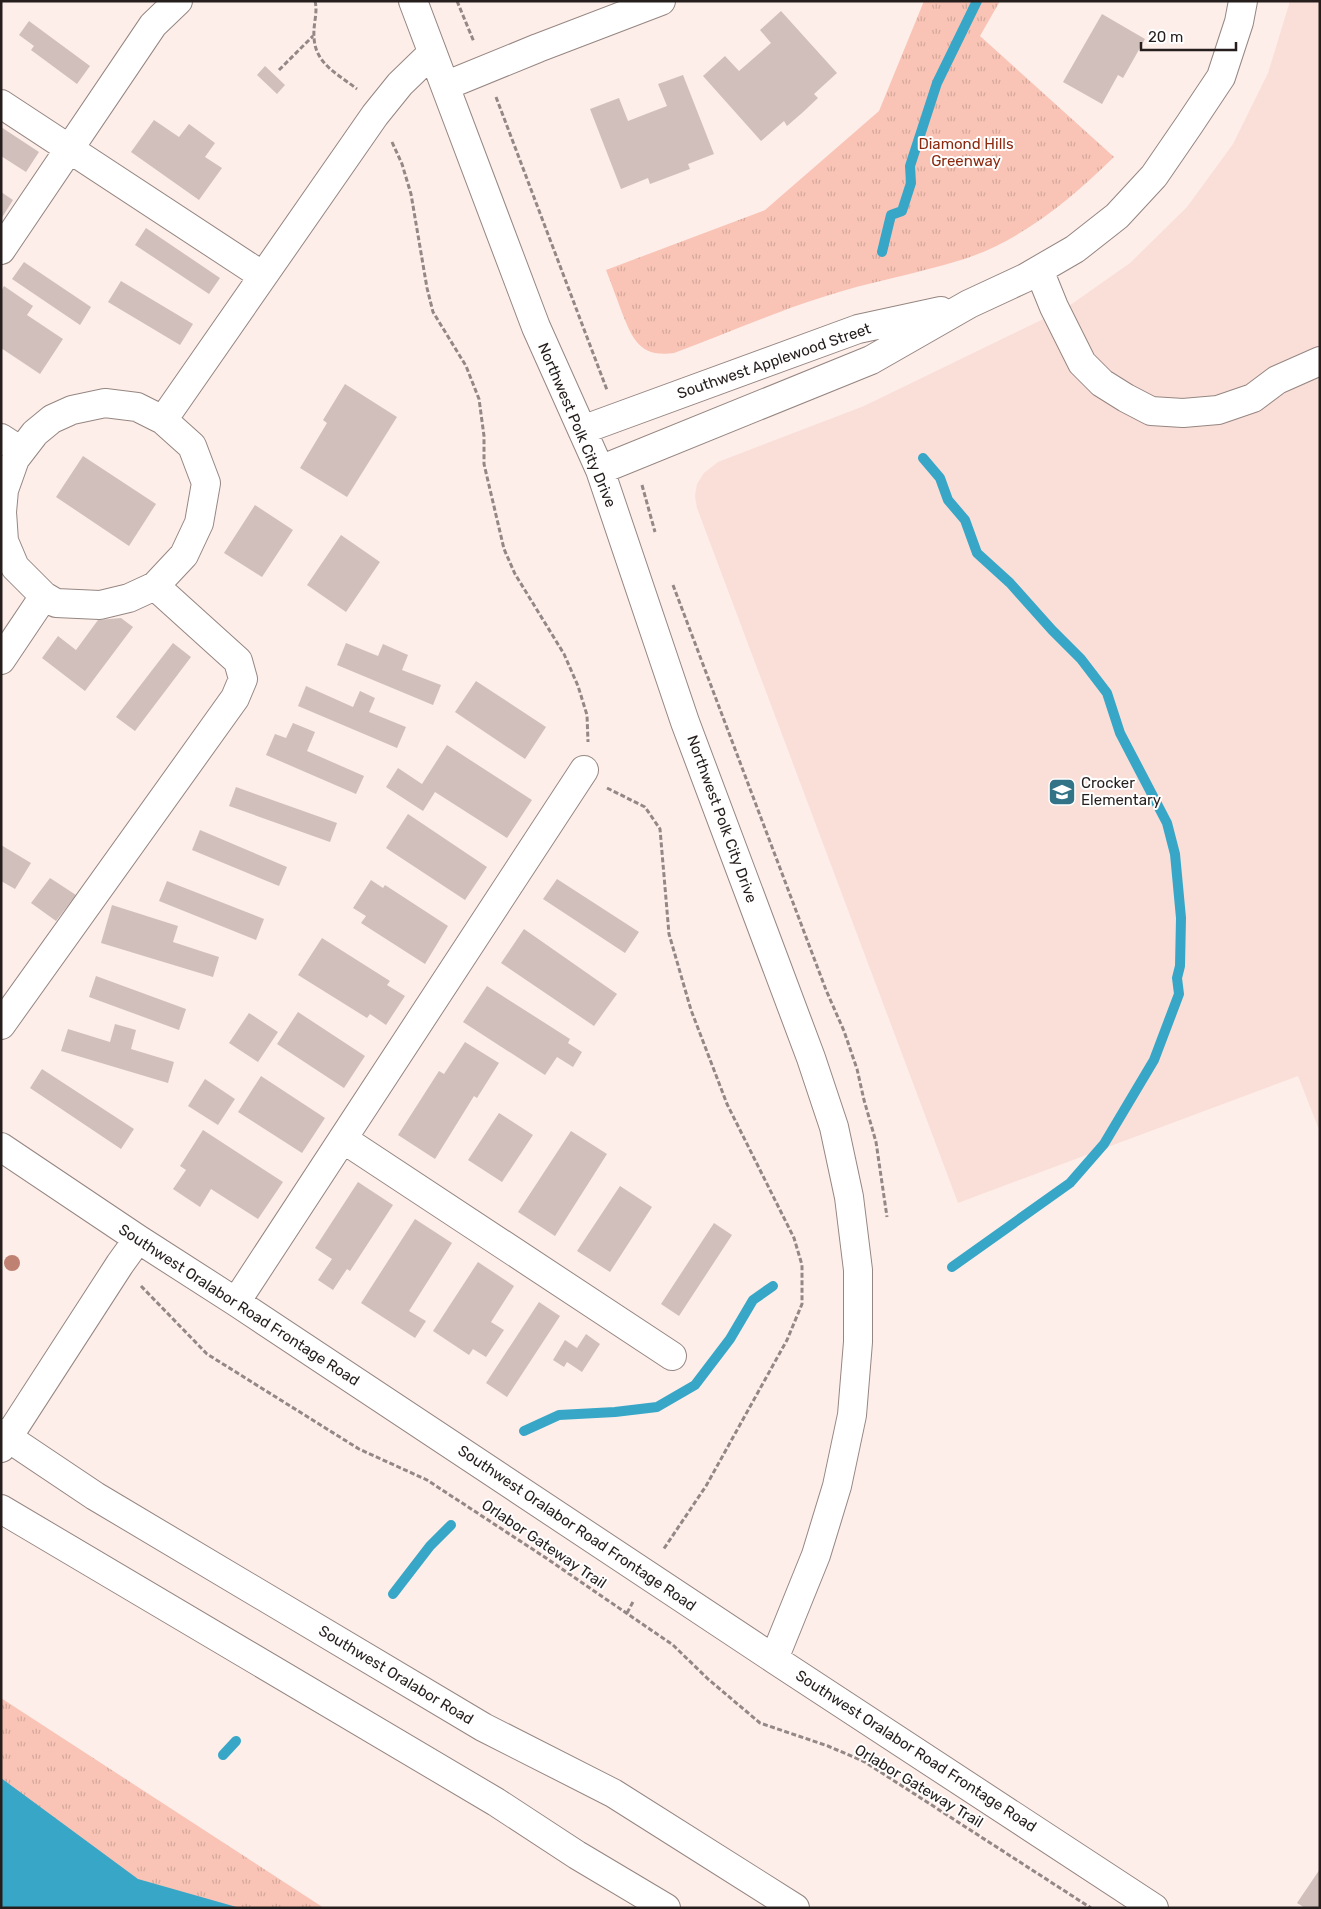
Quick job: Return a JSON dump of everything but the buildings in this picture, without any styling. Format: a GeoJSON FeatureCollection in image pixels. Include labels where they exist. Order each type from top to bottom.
{"type":"FeatureCollection","features":[{"type":"Feature","properties":{"kind":"street"},"geometry":{"type":"LineString","coordinates":[[1,250],[153,25],[178,1]]}},
{"type":"Feature","properties":{"kind":"street"},"geometry":{"type":"LineString","coordinates":[[445,86],[661,1]]}},
{"type":"Feature","properties":{"kind":"street","name":"Southwest Applewood Street"},"geometry":{"type":"LineString","coordinates":[[600,470],[872,360],[969,304],[1039,270],[1075,249],[1117,216],[1154,176],[1221,77],[1239,22],[1243,1]]}},
{"type":"Feature","properties":{"kind":"street","name":"Northwest Polk City Drive"},"geometry":{"type":"LineString","coordinates":[[418,3],[432,53],[536,327],[600,470],[685,722],[811,1058],[834,1127],[849,1197],[858,1270],[858,1342],[852,1415],[838,1486],[816,1555],[774,1659]]}},
{"type":"Feature","properties":{"kind":"street"},"geometry":{"type":"LineString","coordinates":[[163,420],[376,115],[400,84],[432,53]]}},
{"type":"Feature","properties":{"kind":"street"},"geometry":{"type":"LineString","coordinates":[[1,104],[263,276]]}},
{"type":"Feature","properties":{"kind":"street"},"geometry":{"type":"LineString","coordinates":[[1039,270],[1054,307],[1082,363],[1102,382],[1126,398],[1151,411],[1183,413],[1218,410],[1253,398],[1277,380],[1320,361]]}},
{"type":"Feature","properties":{"kind":"street","name":"Southwest Applewood Street"},"geometry":{"type":"LineString","coordinates":[[582,430],[858,329],[969,304]]}},
{"type":"Feature","properties":{"kind":"street"},"geometry":{"type":"LineString","coordinates":[[105,403],[137,407],[163,420],[192,446],[206,483],[199,523],[184,555],[155,586],[129,598],[100,605],[56,603],[44,596],[15,567],[4,541],[2,512],[4,490],[15,459],[11,444],[35,432],[52,419],[72,410],[105,403]]}},
{"type":"Feature","properties":{"kind":"street"},"geometry":{"type":"LineString","coordinates":[[1,1026],[235,698],[243,679],[238,661],[155,586]]}},
{"type":"Feature","properties":{"kind":"street"},"geometry":{"type":"LineString","coordinates":[[1,660],[44,596]]}},
{"type":"Feature","properties":{"kind":"street"},"geometry":{"type":"LineString","coordinates":[[236,1302],[584,770]]}},
{"type":"Feature","properties":{"kind":"street"},"geometry":{"type":"LineString","coordinates":[[343,1139],[672,1356]]}},
{"type":"Feature","properties":{"kind":"street","name":"Southwest Oralabor Road Frontage Road"},"geometry":{"type":"LineString","coordinates":[[1,1147],[774,1659],[1154,1908]]}},
{"type":"Feature","properties":{"kind":"street"},"geometry":{"type":"LineString","coordinates":[[3,1440],[138,1239]]}},
{"type":"Feature","properties":{"kind":"street","name":"Southwest Oralabor Road"},"geometry":{"type":"LineString","coordinates":[[3,1440],[483,1727],[613,1793],[795,1908]]}},
{"type":"Feature","properties":{"kind":"street"},"geometry":{"type":"LineString","coordinates":[[1,1509],[496,1802],[577,1855],[666,1908]]}},
{"type":"Feature","properties":{"kind":"street"},"geometry":{"type":"LineString","coordinates":[[577,1855],[649,1908]]}},
{"type":"Feature","properties":{"kind":"path"},"geometry":{"type":"LineString","coordinates":[[457,1],[618,417]]}},
{"type":"Feature","properties":{"kind":"path"},"geometry":{"type":"LineString","coordinates":[[279,70],[314,36]]}},
{"type":"Feature","properties":{"kind":"path"},"geometry":{"type":"LineString","coordinates":[[632,457],[646,496],[657,539]]}},
{"type":"Feature","properties":{"kind":"path"},"geometry":{"type":"LineString","coordinates":[[673,584],[857,1069],[876,1142],[887,1217]]}},
{"type":"Feature","properties":{"kind":"path","name":"Orlabor Gateway Trail"},"geometry":{"type":"LineString","coordinates":[[120,1264],[207,1354],[359,1449],[427,1480],[538,1553],[673,1645],[708,1679],[760,1723],[828,1746],[865,1762],[1090,1908]]}},
{"type":"Feature","properties":{"kind":"shaded area","name":"Crocker Elementary"},"geometry":{"type":"Polygon","coordinates":[[[1290,1],[1320,1],[1320,1132],[1298,1076],[958,1203],[697,508],[695,496],[697,484],[704,473],[718,462],[864,406],[1066,308],[1130,263],[1187,207],[1233,144],[1268,73],[1290,1]]]}},
{"type":"Feature","properties":{"kind":"green space","name":"Diamond Hills Greenway"},"geometry":{"type":"Polygon","coordinates":[[[924,1],[1000,1],[980,36],[1114,157],[1080,189],[1044,218],[983,252],[944,265],[857,287],[804,303],[674,353],[662,354],[645,349],[633,337],[629,329],[606,270],[765,210],[879,111],[924,1]]]}},
{"type":"Feature","properties":{"kind":"green space"},"geometry":{"type":"Polygon","coordinates":[[[1,1698],[324,1908],[1,1908],[1,1698]]]}},
{"type":"Feature","properties":{"kind":"water"},"geometry":{"type":"Polygon","coordinates":[[[1,1778],[138,1879],[240,1908],[1,1908],[1,1778]]]}},
{"type":"Feature","properties":{"kind":"waterway"},"geometry":{"type":"LineString","coordinates":[[882,252],[891,215],[902,211],[911,183],[910,166],[937,83],[977,1]]}},
{"type":"Feature","properties":{"kind":"waterway"},"geometry":{"type":"LineString","coordinates":[[923,458],[940,478],[948,500],[965,520],[977,553],[1010,583],[1081,659],[1107,693],[1120,733],[1167,823],[1175,854],[1181,918],[1180,966],[1177,978],[1179,994],[1154,1060],[1104,1144],[1070,1183],[952,1267]]}},
{"type":"Feature","properties":{"kind":"waterway"},"geometry":{"type":"LineString","coordinates":[[524,1431],[559,1415],[615,1412],[657,1407],[695,1385],[730,1339],[753,1300],[773,1286]]}},
{"type":"Feature","properties":{"kind":"waterway"},"geometry":{"type":"LineString","coordinates":[[393,1594],[430,1546],[451,1525]]}},
{"type":"Feature","properties":{"kind":"waterway"},"geometry":{"type":"LineString","coordinates":[[223,1755],[236,1741]]}},
{"type":"Feature","properties":{"kind":"place","name":"Crocker Elementary"},"geometry":{"type":"Point","coordinates":[1062,792]}}]}
